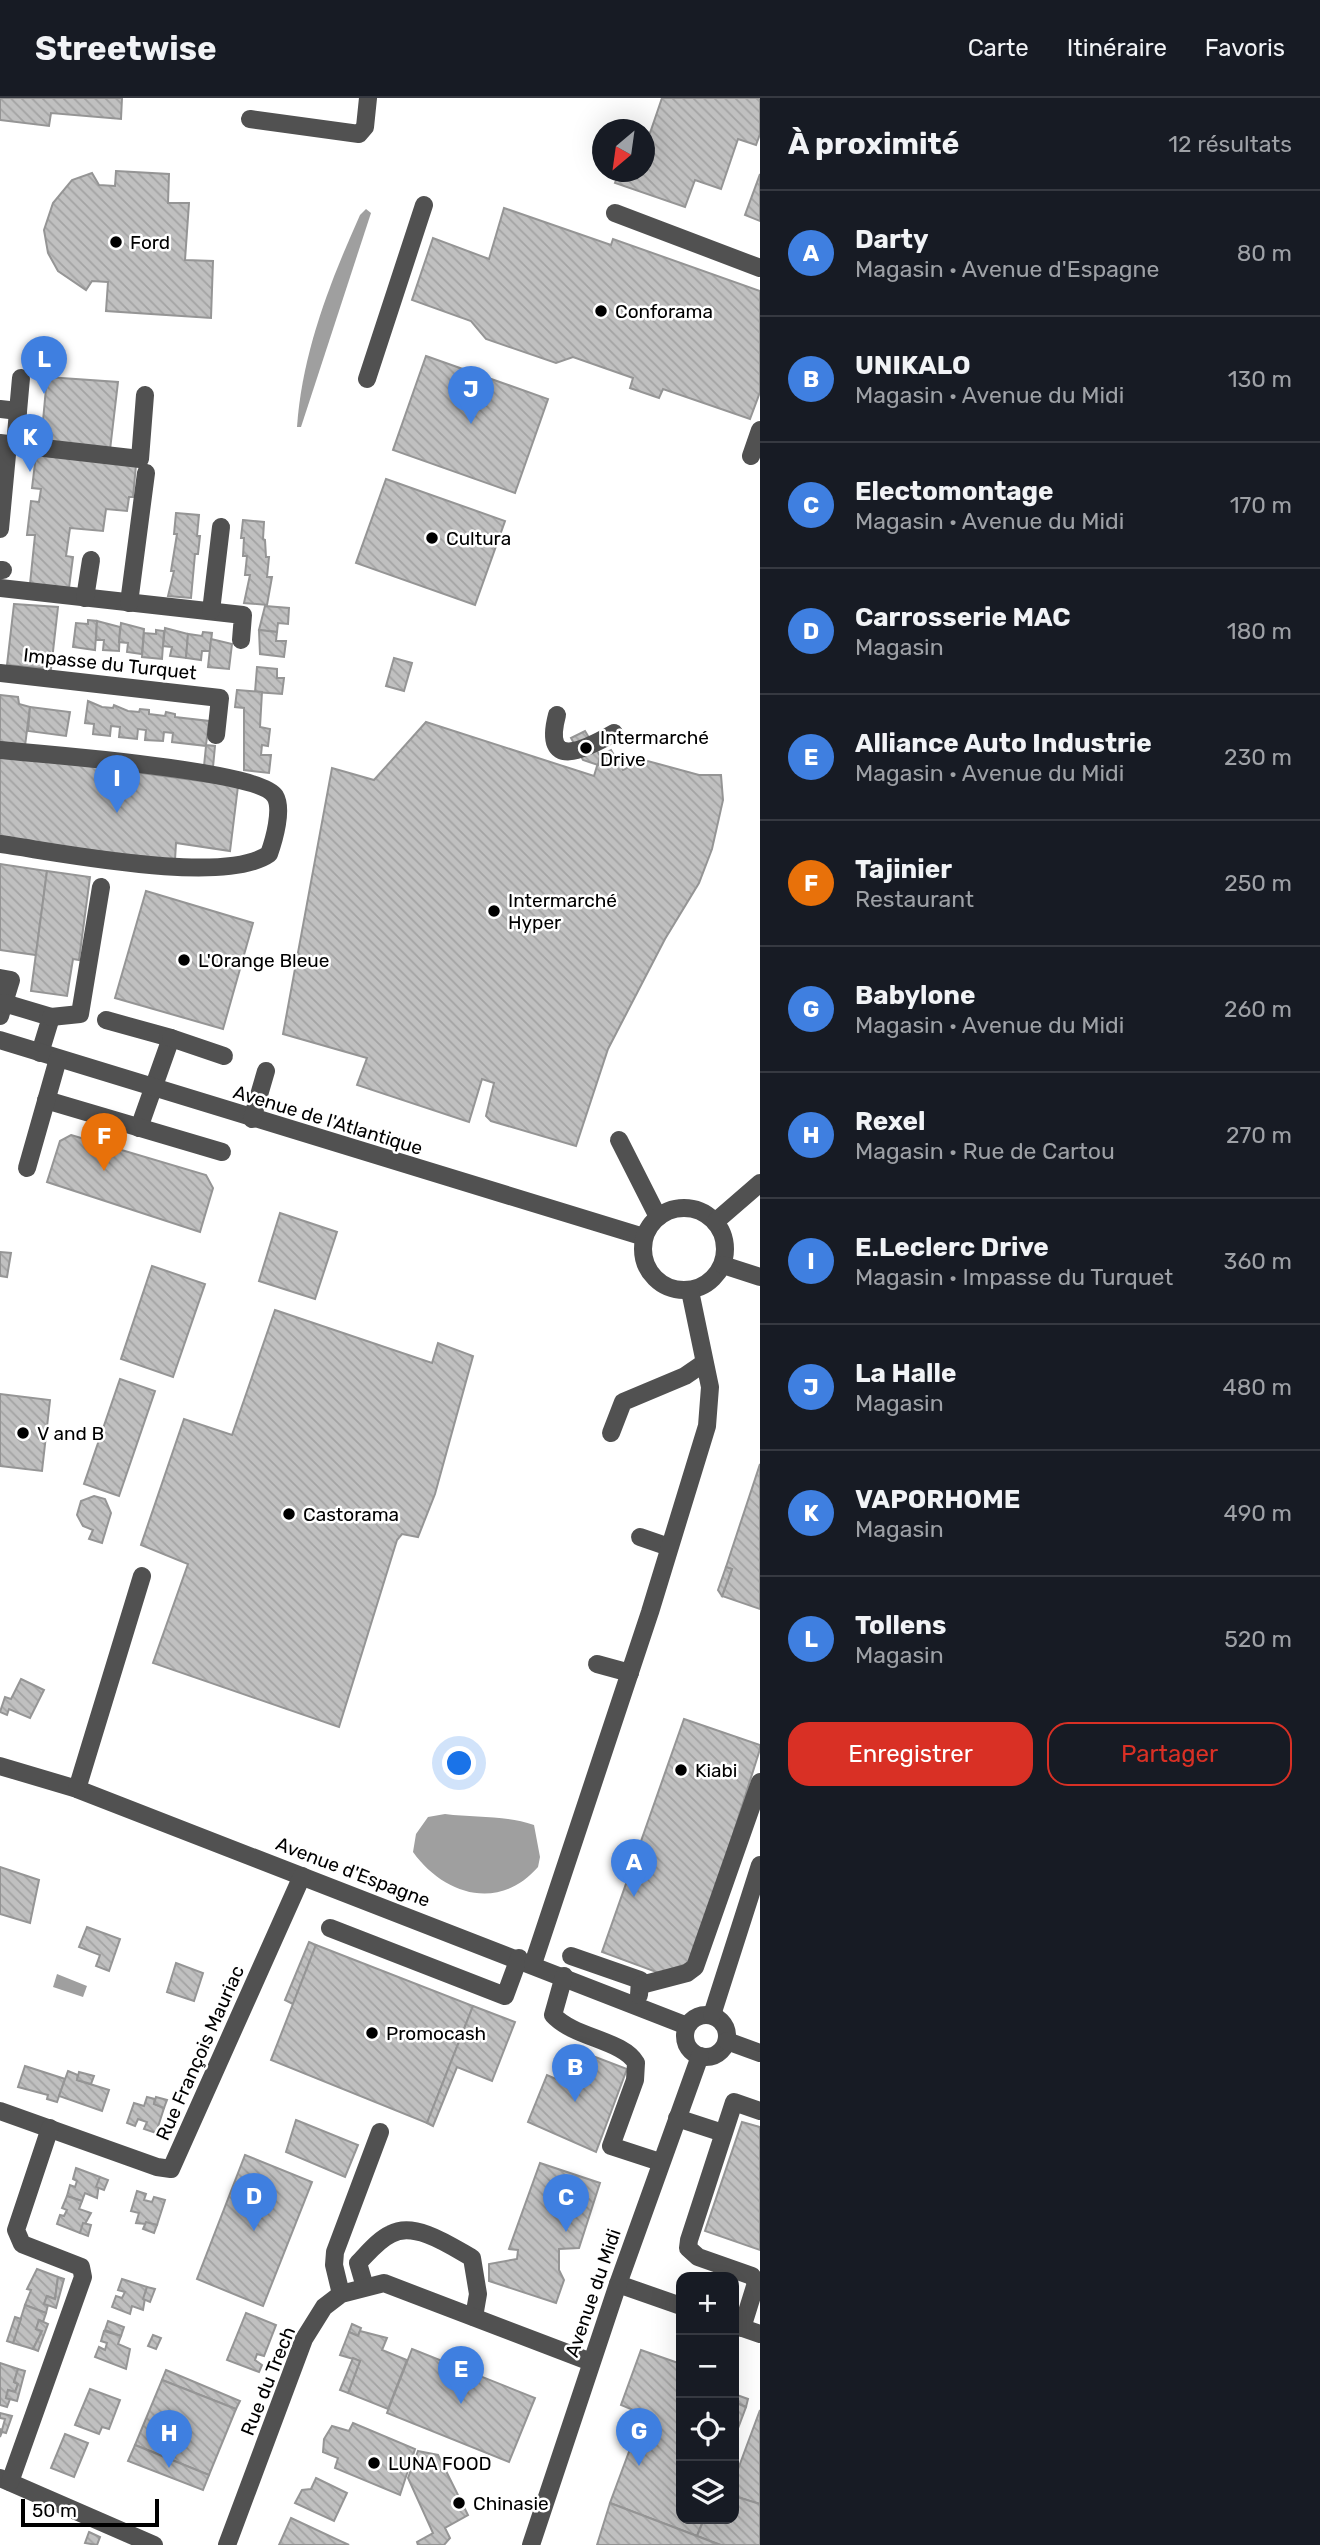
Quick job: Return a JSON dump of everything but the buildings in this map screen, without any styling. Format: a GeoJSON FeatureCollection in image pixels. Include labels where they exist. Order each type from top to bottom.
{"type":"FeatureCollection","features":[{"type":"Feature","properties":{"kind":"street"},"geometry":{"type":"LineString","coordinates":[[250,119],[359,134],[365,127],[368,98]]}},
{"type":"Feature","properties":{"kind":"street"},"geometry":{"type":"LineString","coordinates":[[367,379],[424,205]]}},
{"type":"Feature","properties":{"kind":"street"},"geometry":{"type":"LineString","coordinates":[[615,213],[760,268]]}},
{"type":"Feature","properties":{"kind":"street"},"geometry":{"type":"LineString","coordinates":[[0,529],[9,410],[21,378]]}},
{"type":"Feature","properties":{"kind":"street"},"geometry":{"type":"LineString","coordinates":[[8,444],[140,459],[145,395]]}},
{"type":"Feature","properties":{"kind":"street"},"geometry":{"type":"LineString","coordinates":[[751,456],[760,430]]}},
{"type":"Feature","properties":{"kind":"street"},"geometry":{"type":"LineString","coordinates":[[129,603],[146,474]]}},
{"type":"Feature","properties":{"kind":"street"},"geometry":{"type":"LineString","coordinates":[[211,611],[221,527]]}},
{"type":"Feature","properties":{"kind":"street"},"geometry":{"type":"LineString","coordinates":[[85,598],[90,560]]}},
{"type":"Feature","properties":{"kind":"street"},"geometry":{"type":"LineString","coordinates":[[1,576],[85,598],[243,615],[241,640]]}},
{"type":"Feature","properties":{"kind":"street","name":"Impasse du Turquet"},"geometry":{"type":"LineString","coordinates":[[0,673],[220,698],[216,735]]}},
{"type":"Feature","properties":{"kind":"street"},"geometry":{"type":"LineString","coordinates":[[557,716],[552,735],[553,743],[562,751],[571,753],[614,733]]}},
{"type":"Feature","properties":{"kind":"street"},"geometry":{"type":"LineString","coordinates":[[0,750],[218,775],[261,786],[274,795],[277,805],[274,839],[269,854],[248,863],[224,868],[159,865],[0,844]]}},
{"type":"Feature","properties":{"kind":"street"},"geometry":{"type":"LineString","coordinates":[[0,978],[11,980],[2,1010],[51,1017],[80,1014],[100,887]]}},
{"type":"Feature","properties":{"kind":"street"},"geometry":{"type":"LineString","coordinates":[[40,1053],[51,1017]]}},
{"type":"Feature","properties":{"kind":"street"},"geometry":{"type":"LineString","coordinates":[[106,1020],[224,1056]]}},
{"type":"Feature","properties":{"kind":"street"},"geometry":{"type":"LineString","coordinates":[[139,1128],[171,1038]]}},
{"type":"Feature","properties":{"kind":"street","name":"Avenue de l'Atlantique"},"geometry":{"type":"LineString","coordinates":[[0,1040],[644,1237]]}},
{"type":"Feature","properties":{"kind":"street"},"geometry":{"type":"LineString","coordinates":[[27,1168],[58,1059]]}},
{"type":"Feature","properties":{"kind":"street"},"geometry":{"type":"LineString","coordinates":[[252,1119],[267,1071]]}},
{"type":"Feature","properties":{"kind":"street"},"geometry":{"type":"LineString","coordinates":[[47,1100],[222,1152]]}},
{"type":"Feature","properties":{"kind":"street"},"geometry":{"type":"LineString","coordinates":[[620,1140],[658,1217]]}},
{"type":"Feature","properties":{"kind":"street"},"geometry":{"type":"LineString","coordinates":[[715,1222],[760,1183]]}},
{"type":"Feature","properties":{"kind":"street"},"geometry":{"type":"LineString","coordinates":[[694,1209],[715,1222],[725,1242],[723,1265],[710,1282],[690,1291],[663,1286],[653,1277],[645,1265],[644,1237],[658,1217],[669,1210],[694,1209]]}},
{"type":"Feature","properties":{"kind":"street"},"geometry":{"type":"LineString","coordinates":[[723,1265],[760,1276]]}},
{"type":"Feature","properties":{"kind":"street"},"geometry":{"type":"LineString","coordinates":[[330,1928],[505,1996],[526,1961],[630,1673],[710,1409],[690,1291]]}},
{"type":"Feature","properties":{"kind":"street"},"geometry":{"type":"LineString","coordinates":[[611,1433],[623,1402],[685,1376],[704,1363]]}},
{"type":"Feature","properties":{"kind":"street"},"geometry":{"type":"LineString","coordinates":[[640,1537],[669,1547]]}},
{"type":"Feature","properties":{"kind":"street"},"geometry":{"type":"LineString","coordinates":[[77,1789],[142,1576]]}},
{"type":"Feature","properties":{"kind":"street"},"geometry":{"type":"LineString","coordinates":[[597,1664],[630,1673]]}},
{"type":"Feature","properties":{"kind":"street","name":"Avenue d'Espagne"},"geometry":{"type":"LineString","coordinates":[[0,1766],[77,1789],[526,1961],[687,2026]]}},
{"type":"Feature","properties":{"kind":"street"},"geometry":{"type":"LineString","coordinates":[[641,1985],[687,1973],[695,1966],[760,1782]]}},
{"type":"Feature","properties":{"kind":"street"},"geometry":{"type":"LineString","coordinates":[[712,2015],[760,1865]]}},
{"type":"Feature","properties":{"kind":"street","name":"Rue François Mauriac"},"geometry":{"type":"LineString","coordinates":[[0,2111],[157,2167],[171,2169],[302,1876]]}},
{"type":"Feature","properties":{"kind":"street"},"geometry":{"type":"LineString","coordinates":[[571,1956],[640,1980],[638,2006]]}},
{"type":"Feature","properties":{"kind":"street"},"geometry":{"type":"LineString","coordinates":[[564,1976],[553,2015],[570,2028],[626,2052],[636,2063],[635,2080],[611,2146],[660,2162]]}},
{"type":"Feature","properties":{"kind":"street"},"geometry":{"type":"LineString","coordinates":[[712,2015],[726,2028],[727,2041],[714,2056],[700,2056],[687,2044],[687,2026],[698,2016],[712,2015]]}},
{"type":"Feature","properties":{"kind":"street"},"geometry":{"type":"LineString","coordinates":[[727,2041],[760,2053]]}},
{"type":"Feature","properties":{"kind":"street","name":"Avenue du Midi"},"geometry":{"type":"LineString","coordinates":[[531,2545],[660,2162],[700,2056]]}},
{"type":"Feature","properties":{"kind":"street"},"geometry":{"type":"LineString","coordinates":[[739,2325],[756,2283],[752,2276],[698,2257],[688,2248],[734,2102],[760,2111]]}},
{"type":"Feature","properties":{"kind":"street"},"geometry":{"type":"LineString","coordinates":[[677,2118],[723,2133]]}},
{"type":"Feature","properties":{"kind":"street"},"geometry":{"type":"LineString","coordinates":[[50,2128],[16,2237],[22,2244],[81,2267],[83,2277],[5,2480],[154,2545]]}},
{"type":"Feature","properties":{"kind":"street"},"geometry":{"type":"LineString","coordinates":[[341,2294],[334,2265],[335,2252],[380,2132]]}},
{"type":"Feature","properties":{"kind":"street"},"geometry":{"type":"LineString","coordinates":[[365,2287],[358,2263],[392,2233],[408,2231],[438,2239],[472,2258],[478,2294],[474,2317]]}},
{"type":"Feature","properties":{"kind":"street","name":"Rue du Trech"},"geometry":{"type":"LineString","coordinates":[[227,2545],[304,2339],[324,2308],[341,2294],[384,2283],[591,2362]]}},
{"type":"Feature","properties":{"kind":"street"},"geometry":{"type":"LineString","coordinates":[[618,2284],[676,2304]]}},
{"type":"Feature","properties":{"kind":"street"},"geometry":{"type":"LineString","coordinates":[[739,2327],[760,2334]]}},
{"type":"Feature","properties":{"kind":"shaded area"},"geometry":{"type":"Polygon","coordinates":[[[366,209],[371,213],[301,427],[297,427],[305,372],[319,318],[349,240],[360,215],[366,209]]]}},
{"type":"Feature","properties":{"kind":"shaded area"},"geometry":{"type":"Polygon","coordinates":[[[445,1814],[501,1818],[534,1825],[540,1857],[538,1867],[523,1881],[506,1890],[489,1893],[472,1893],[440,1879],[413,1852],[416,1834],[428,1817],[445,1814]]]}},
{"type":"Feature","properties":{"kind":"shaded area"},"geometry":{"type":"Polygon","coordinates":[[[57,1974],[87,1986],[83,1997],[53,1987],[57,1974]]]}},
{"type":"Feature","properties":{"kind":"place","name":"Ford"},"geometry":{"type":"Point","coordinates":[116,242]}},
{"type":"Feature","properties":{"kind":"place","name":"Conforama"},"geometry":{"type":"Point","coordinates":[601,311]}},
{"type":"Feature","properties":{"kind":"place","name":"Tollens"},"geometry":{"type":"Point","coordinates":[44,394]}},
{"type":"Feature","properties":{"kind":"place","name":"La Halle"},"geometry":{"type":"Point","coordinates":[471,424]}},
{"type":"Feature","properties":{"kind":"place","name":"VAPORHOME"},"geometry":{"type":"Point","coordinates":[30,472]}},
{"type":"Feature","properties":{"kind":"place","name":"Cultura"},"geometry":{"type":"Point","coordinates":[432,538]}},
{"type":"Feature","properties":{"kind":"place","name":"Intermarché Drive"},"geometry":{"type":"Point","coordinates":[586,748]}},
{"type":"Feature","properties":{"kind":"place","name":"E.Leclerc Drive"},"geometry":{"type":"Point","coordinates":[117,813]}},
{"type":"Feature","properties":{"kind":"place","name":"Intermarché Hyper"},"geometry":{"type":"Point","coordinates":[494,911]}},
{"type":"Feature","properties":{"kind":"place","name":"L'Orange Bleue"},"geometry":{"type":"Point","coordinates":[184,960]}},
{"type":"Feature","properties":{"kind":"place","name":"Tajinier"},"geometry":{"type":"Point","coordinates":[104,1171]}},
{"type":"Feature","properties":{"kind":"place","name":"V and B"},"geometry":{"type":"Point","coordinates":[23,1433]}},
{"type":"Feature","properties":{"kind":"place","name":"Castorama"},"geometry":{"type":"Point","coordinates":[289,1514]}},
{"type":"Feature","properties":{"kind":"place","name":"Kiabi"},"geometry":{"type":"Point","coordinates":[681,1770]}},
{"type":"Feature","properties":{"kind":"place","name":"Darty"},"geometry":{"type":"Point","coordinates":[634,1897]}},
{"type":"Feature","properties":{"kind":"place","name":"Promocash"},"geometry":{"type":"Point","coordinates":[372,2033]}},
{"type":"Feature","properties":{"kind":"place","name":"UNIKALO"},"geometry":{"type":"Point","coordinates":[575,2102]}},
{"type":"Feature","properties":{"kind":"place","name":"Carrosserie MAC"},"geometry":{"type":"Point","coordinates":[254,2231]}},
{"type":"Feature","properties":{"kind":"place","name":"Electomontage"},"geometry":{"type":"Point","coordinates":[566,2232]}},
{"type":"Feature","properties":{"kind":"place","name":"Alliance Auto Industrie"},"geometry":{"type":"Point","coordinates":[461,2404]}},
{"type":"Feature","properties":{"kind":"place","name":"LUNA FOOD"},"geometry":{"type":"Point","coordinates":[374,2463]}},
{"type":"Feature","properties":{"kind":"place","name":"Babylone"},"geometry":{"type":"Point","coordinates":[639,2466]}},
{"type":"Feature","properties":{"kind":"place","name":"Rexel"},"geometry":{"type":"Point","coordinates":[169,2468]}},
{"type":"Feature","properties":{"kind":"place","name":"Chinasie"},"geometry":{"type":"Point","coordinates":[459,2503]}}]}
